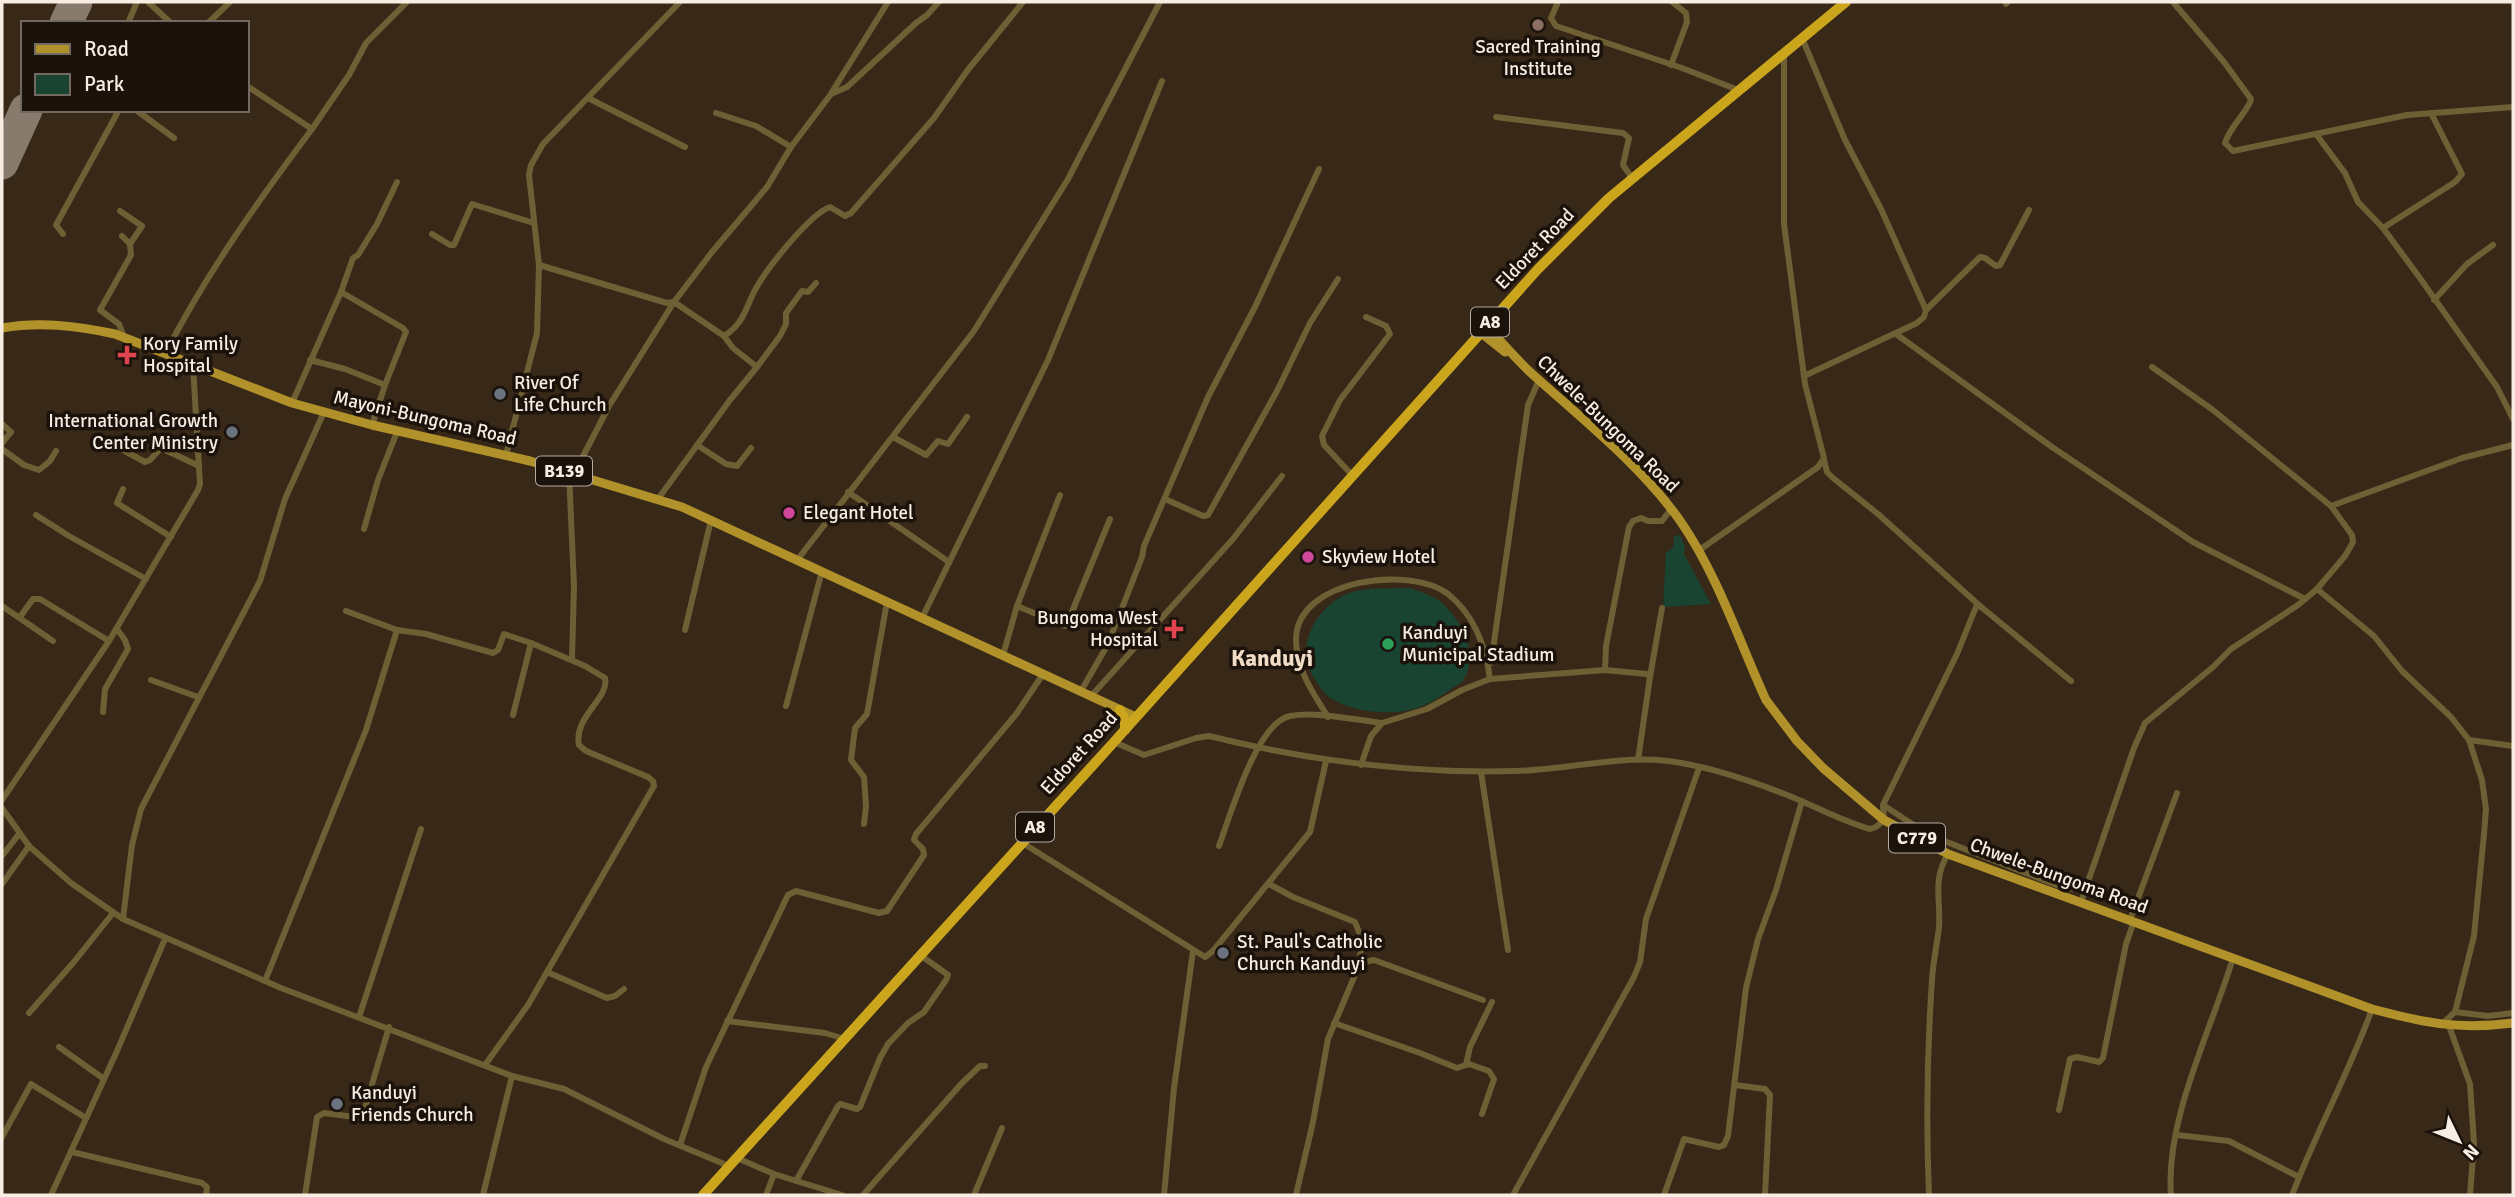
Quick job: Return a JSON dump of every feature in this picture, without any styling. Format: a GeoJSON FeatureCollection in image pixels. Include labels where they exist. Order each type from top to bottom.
{"type":"FeatureCollection","features":[{"type":"Feature","properties":{"kind":"highway","name":"Eldoret Road"},"geometry":{"type":"LineString","coordinates":[[703,1195],[1568,238],[1632,178],[1846,2]]}},
{"type":"Feature","properties":{"kind":"highway"},"geometry":{"type":"LineString","coordinates":[[1120,710],[1125,720],[1125,730]]}},
{"type":"Feature","properties":{"kind":"main road","name":"Mayoni-Bungoma Road"},"geometry":{"type":"LineString","coordinates":[[2,328],[58,324],[85,327],[124,337],[292,403],[397,432],[569,472],[658,499],[798,559],[1096,697]]}},
{"type":"Feature","properties":{"kind":"main road","name":"Chwele-Bungoma Road"},"geometry":{"type":"LineString","coordinates":[[1485,331],[1615,450],[1671,509],[1698,551],[1766,700],[1776,715],[1823,768],[1884,820],[1948,855],[2029,878],[2081,902],[2372,1009],[2464,1027],[2513,1023]]}},
{"type":"Feature","properties":{"kind":"main road"},"geometry":{"type":"LineString","coordinates":[[1096,697],[1137,715]]}},
{"type":"Feature","properties":{"kind":"main road"},"geometry":{"type":"LineString","coordinates":[[1096,697],[1120,710],[1137,715]]}},
{"type":"Feature","properties":{"kind":"street"},"geometry":{"type":"LineString","coordinates":[[129,21],[137,2]]}},
{"type":"Feature","properties":{"kind":"street"},"geometry":{"type":"LineString","coordinates":[[149,2],[169,21]]}},
{"type":"Feature","properties":{"kind":"street"},"geometry":{"type":"LineString","coordinates":[[210,21],[230,2]]}},
{"type":"Feature","properties":{"kind":"street"},"geometry":{"type":"LineString","coordinates":[[165,354],[202,287],[242,225],[349,75],[366,43],[407,2]]}},
{"type":"Feature","properties":{"kind":"street"},"geometry":{"type":"LineString","coordinates":[[506,456],[537,333],[539,265],[529,186],[531,165],[543,145],[680,2]]}},
{"type":"Feature","properties":{"kind":"street"},"geometry":{"type":"LineString","coordinates":[[572,659],[574,586],[569,472],[579,464],[609,406],[674,302],[767,187],[791,147],[831,94],[888,2]]}},
{"type":"Feature","properties":{"kind":"street"},"geometry":{"type":"LineString","coordinates":[[831,94],[847,87],[939,2]]}},
{"type":"Feature","properties":{"kind":"street"},"geometry":{"type":"LineString","coordinates":[[724,336],[744,316],[761,280],[808,223],[830,207],[845,216],[851,213],[934,118],[967,71],[1023,2]]}},
{"type":"Feature","properties":{"kind":"street"},"geometry":{"type":"LineString","coordinates":[[798,559],[962,349],[1079,158],[1160,2]]}},
{"type":"Feature","properties":{"kind":"street"},"geometry":{"type":"LineString","coordinates":[[1558,2],[1551,18],[1556,26],[1738,90]]}},
{"type":"Feature","properties":{"kind":"street"},"geometry":{"type":"LineString","coordinates":[[1671,65],[1687,22],[1686,13],[1672,2]]}},
{"type":"Feature","properties":{"kind":"street"},"geometry":{"type":"LineString","coordinates":[[2173,2],[2251,99],[2250,106],[2230,130],[2225,143],[2228,149],[2235,151],[2407,115],[2513,107]]}},
{"type":"Feature","properties":{"kind":"street"},"geometry":{"type":"LineString","coordinates":[[1802,38],[1845,140],[1881,209],[1926,310]]}},
{"type":"Feature","properties":{"kind":"street"},"geometry":{"type":"LineString","coordinates":[[1784,52],[1784,224],[1804,376],[1827,472],[1980,606],[2071,681]]}},
{"type":"Feature","properties":{"kind":"street"},"geometry":{"type":"LineString","coordinates":[[922,618],[1048,360],[1162,81]]}},
{"type":"Feature","properties":{"kind":"street"},"geometry":{"type":"LineString","coordinates":[[248,87],[312,129]]}},
{"type":"Feature","properties":{"kind":"street"},"geometry":{"type":"LineString","coordinates":[[589,99],[685,147]]}},
{"type":"Feature","properties":{"kind":"street"},"geometry":{"type":"LineString","coordinates":[[63,234],[56,225],[117,112]]}},
{"type":"Feature","properties":{"kind":"street"},"geometry":{"type":"LineString","coordinates":[[139,112],[174,138]]}},
{"type":"Feature","properties":{"kind":"street"},"geometry":{"type":"LineString","coordinates":[[716,113],[756,126],[791,147]]}},
{"type":"Feature","properties":{"kind":"street"},"geometry":{"type":"LineString","coordinates":[[2383,228],[2455,182],[2462,174],[2463,170],[2431,113]]}},
{"type":"Feature","properties":{"kind":"street"},"geometry":{"type":"LineString","coordinates":[[1496,117],[1623,133],[1629,138],[1623,165],[1632,178]]}},
{"type":"Feature","properties":{"kind":"street"},"geometry":{"type":"LineString","coordinates":[[2316,134],[2345,173],[2358,202],[2383,228],[2497,387],[2513,419]]}},
{"type":"Feature","properties":{"kind":"street"},"geometry":{"type":"LineString","coordinates":[[1081,691],[1114,631],[1144,546],[1208,397],[1255,307],[1319,169]]}},
{"type":"Feature","properties":{"kind":"street"},"geometry":{"type":"LineString","coordinates":[[292,403],[341,292],[353,258],[358,255],[377,224],[397,182]]}},
{"type":"Feature","properties":{"kind":"street"},"geometry":{"type":"LineString","coordinates":[[432,234],[454,245],[472,204],[534,223]]}},
{"type":"Feature","properties":{"kind":"street"},"geometry":{"type":"LineString","coordinates":[[1804,376],[1922,320],[1926,310],[1980,257],[1996,266],[2000,265],[2029,210]]}},
{"type":"Feature","properties":{"kind":"street"},"geometry":{"type":"LineString","coordinates":[[120,211],[137,220],[142,226],[130,244],[131,255],[100,310],[118,324],[124,337]]}},
{"type":"Feature","properties":{"kind":"street"},"geometry":{"type":"LineString","coordinates":[[122,236],[130,244]]}},
{"type":"Feature","properties":{"kind":"street"},"geometry":{"type":"LineString","coordinates":[[2434,300],[2467,264],[2493,245]]}},
{"type":"Feature","properties":{"kind":"street"},"geometry":{"type":"LineString","coordinates":[[539,265],[667,303],[674,302],[724,336],[733,348],[757,367]]}},
{"type":"Feature","properties":{"kind":"street"},"geometry":{"type":"LineString","coordinates":[[1165,499],[1203,516],[1208,515],[1277,391],[1310,323],[1338,279]]}},
{"type":"Feature","properties":{"kind":"street"},"geometry":{"type":"LineString","coordinates":[[658,499],[780,336],[786,324],[786,313],[802,291],[808,292],[816,283]]}},
{"type":"Feature","properties":{"kind":"street"},"geometry":{"type":"LineString","coordinates":[[341,292],[406,330],[372,425]]}},
{"type":"Feature","properties":{"kind":"street"},"geometry":{"type":"LineString","coordinates":[[1353,476],[1324,445],[1322,436],[1340,400],[1390,334],[1387,326],[1366,317]]}},
{"type":"Feature","properties":{"kind":"street"},"geometry":{"type":"LineString","coordinates":[[1896,334],[2042,440],[2193,542],[2305,599]]}},
{"type":"Feature","properties":{"kind":"street"},"geometry":{"type":"LineString","coordinates":[[310,360],[345,369],[385,385]]}},
{"type":"Feature","properties":{"kind":"street"},"geometry":{"type":"LineString","coordinates":[[2,800],[117,629],[198,490],[200,466],[193,365]]}},
{"type":"Feature","properties":{"kind":"street"},"geometry":{"type":"LineString","coordinates":[[2081,902],[2134,748],[2146,723],[2231,649],[2317,589],[2346,556],[2353,542],[2352,535],[2331,506],[2222,417],[2152,367]]}},
{"type":"Feature","properties":{"kind":"street"},"geometry":{"type":"LineString","coordinates":[[1490,679],[1492,646],[1528,405],[1539,380]]}},
{"type":"Feature","properties":{"kind":"street"},"geometry":{"type":"LineString","coordinates":[[123,919],[132,845],[141,809],[198,697],[236,631],[260,580],[285,499],[324,412]]}},
{"type":"Feature","properties":{"kind":"street"},"geometry":{"type":"LineString","coordinates":[[893,437],[926,455],[938,441],[946,444],[950,442],[967,417]]}},
{"type":"Feature","properties":{"kind":"street"},"geometry":{"type":"LineString","coordinates":[[2,424],[12,432],[2,443]]}},
{"type":"Feature","properties":{"kind":"street"},"geometry":{"type":"LineString","coordinates":[[364,529],[377,480],[397,432]]}},
{"type":"Feature","properties":{"kind":"street"},"geometry":{"type":"LineString","coordinates":[[97,436],[147,462],[161,448],[200,466]]}},
{"type":"Feature","properties":{"kind":"street"},"geometry":{"type":"LineString","coordinates":[[697,445],[726,464],[737,466],[751,448]]}},
{"type":"Feature","properties":{"kind":"street"},"geometry":{"type":"LineString","coordinates":[[2331,506],[2462,458],[2513,445]]}},
{"type":"Feature","properties":{"kind":"street"},"geometry":{"type":"LineString","coordinates":[[2,449],[24,465],[39,470],[56,451]]}},
{"type":"Feature","properties":{"kind":"street"},"geometry":{"type":"LineString","coordinates":[[1698,551],[1818,467],[1824,458]]}},
{"type":"Feature","properties":{"kind":"street"},"geometry":{"type":"LineString","coordinates":[[1096,697],[1233,539],[1282,476]]}},
{"type":"Feature","properties":{"kind":"street"},"geometry":{"type":"LineString","coordinates":[[123,489],[117,503],[171,537]]}},
{"type":"Feature","properties":{"kind":"street"},"geometry":{"type":"LineString","coordinates":[[848,492],[949,562]]}},
{"type":"Feature","properties":{"kind":"street"},"geometry":{"type":"LineString","coordinates":[[1003,655],[1017,606],[1060,495]]}},
{"type":"Feature","properties":{"kind":"street"},"geometry":{"type":"LineString","coordinates":[[1605,670],[1606,646],[1629,527],[1641,517],[1648,521],[1662,521],[1671,509]]}},
{"type":"Feature","properties":{"kind":"street"},"geometry":{"type":"LineString","coordinates":[[36,514],[69,536],[146,579]]}},
{"type":"Feature","properties":{"kind":"street"},"geometry":{"type":"LineString","coordinates":[[1017,606],[1065,626],[1068,624],[1110,519]]}},
{"type":"Feature","properties":{"kind":"street"},"geometry":{"type":"LineString","coordinates":[[685,630],[711,520]]}},
{"type":"Feature","properties":{"kind":"street"},"geometry":{"type":"LineString","coordinates":[[786,706],[822,571]]}},
{"type":"Feature","properties":{"kind":"street"},"geometry":{"type":"LineString","coordinates":[[1328,717],[1304,676],[1298,658],[1298,627],[1314,603],[1352,583],[1412,581],[1433,586],[1447,594],[1463,609],[1482,642],[1487,654],[1490,679]]}},
{"type":"Feature","properties":{"kind":"street"},"geometry":{"type":"LineString","coordinates":[[2317,589],[2374,636],[2402,671],[2451,717],[2469,740],[2483,780],[2486,809],[2474,936],[2455,1012],[2445,1025],[2466,1072],[2472,1096],[2474,1143],[2470,1195]]}},
{"type":"Feature","properties":{"kind":"street"},"geometry":{"type":"LineString","coordinates":[[20,617],[33,599],[40,599],[109,641]]}},
{"type":"Feature","properties":{"kind":"street"},"geometry":{"type":"LineString","coordinates":[[864,824],[866,806],[863,777],[851,760],[855,728],[867,714],[878,640],[887,602]]}},
{"type":"Feature","properties":{"kind":"street"},"geometry":{"type":"LineString","coordinates":[[2,606],[53,641]]}},
{"type":"Feature","properties":{"kind":"street"},"geometry":{"type":"LineString","coordinates":[[1114,742],[1144,755],[1196,737],[1209,736],[1326,761],[1449,772],[1530,771],[1661,760],[1733,777],[1802,801],[1870,830],[1884,820],[1883,805],[1976,607],[1980,606]]}},
{"type":"Feature","properties":{"kind":"street"},"geometry":{"type":"LineString","coordinates":[[1638,760],[1662,608]]}},
{"type":"Feature","properties":{"kind":"street"},"geometry":{"type":"LineString","coordinates":[[346,611],[397,630],[426,634],[493,653],[498,650],[505,634],[572,659],[603,676],[607,683],[580,725],[578,740],[581,748],[653,781],[654,786],[547,972],[485,1065]]}},
{"type":"Feature","properties":{"kind":"street"},"geometry":{"type":"LineString","coordinates":[[103,712],[102,698],[108,680],[127,653],[125,640],[117,629]]}},
{"type":"Feature","properties":{"kind":"street"},"geometry":{"type":"LineString","coordinates":[[265,981],[366,730],[397,630]]}},
{"type":"Feature","properties":{"kind":"street"},"geometry":{"type":"LineString","coordinates":[[513,715],[531,643]]}},
{"type":"Feature","properties":{"kind":"street"},"geometry":{"type":"LineString","coordinates":[[1219,846],[1258,748],[1280,719],[1306,715],[1382,723],[1427,709],[1462,690],[1490,679],[1605,670],[1647,674],[1650,677]]}},
{"type":"Feature","properties":{"kind":"street"},"geometry":{"type":"LineString","coordinates":[[680,1145],[706,1067],[790,893],[796,891],[879,913],[884,913],[891,907],[924,855],[923,849],[915,841],[916,834],[1017,713],[1043,674]]}},
{"type":"Feature","properties":{"kind":"street"},"geometry":{"type":"LineString","coordinates":[[150,680],[198,697]]}},
{"type":"Feature","properties":{"kind":"street"},"geometry":{"type":"LineString","coordinates":[[1361,765],[1371,736],[1382,723]]}},
{"type":"Feature","properties":{"kind":"street"},"geometry":{"type":"LineString","coordinates":[[2469,740],[2513,746]]}},
{"type":"Feature","properties":{"kind":"street"},"geometry":{"type":"LineString","coordinates":[[1021,842],[1205,957],[1310,832],[1326,761]]}},
{"type":"Feature","properties":{"kind":"street"},"geometry":{"type":"LineString","coordinates":[[1513,1195],[1634,977],[1640,962],[1646,919],[1699,768]]}},
{"type":"Feature","properties":{"kind":"street"},"geometry":{"type":"LineString","coordinates":[[1480,772],[1508,950]]}},
{"type":"Feature","properties":{"kind":"street"},"geometry":{"type":"LineString","coordinates":[[2059,1111],[2070,1059],[2077,1057],[2099,1062],[2103,1058],[2132,921],[2177,793]]}},
{"type":"Feature","properties":{"kind":"street"},"geometry":{"type":"LineString","coordinates":[[1664,1195],[1684,1139],[1719,1147],[1724,1145],[1728,1136],[1746,988],[1762,923],[1779,882],[1802,801]]}},
{"type":"Feature","properties":{"kind":"street"},"geometry":{"type":"LineString","coordinates":[[1883,805],[1929,835],[2029,878],[2064,888],[2085,890]]}},
{"type":"Feature","properties":{"kind":"street"},"geometry":{"type":"LineString","coordinates":[[2,807],[29,846],[71,883],[113,913],[164,939],[512,1076],[564,1089],[680,1145],[842,1195]]}},
{"type":"Feature","properties":{"kind":"street"},"geometry":{"type":"LineString","coordinates":[[359,1017],[421,829]]}},
{"type":"Feature","properties":{"kind":"street"},"geometry":{"type":"LineString","coordinates":[[2,856],[19,834]]}},
{"type":"Feature","properties":{"kind":"street"},"geometry":{"type":"LineString","coordinates":[[2,884],[29,846]]}},
{"type":"Feature","properties":{"kind":"street"},"geometry":{"type":"LineString","coordinates":[[1929,1195],[1927,1122],[1931,982],[1939,925],[1938,878],[1940,867],[1948,855]]}},
{"type":"Feature","properties":{"kind":"street"},"geometry":{"type":"LineString","coordinates":[[1269,884],[1354,922],[1361,937],[1360,963],[1328,1039],[1296,1195]]}},
{"type":"Feature","properties":{"kind":"street"},"geometry":{"type":"LineString","coordinates":[[29,1013],[113,913]]}},
{"type":"Feature","properties":{"kind":"street"},"geometry":{"type":"LineString","coordinates":[[51,1195],[164,939]]}},
{"type":"Feature","properties":{"kind":"street"},"geometry":{"type":"LineString","coordinates":[[1164,1195],[1174,1088],[1193,951]]}},
{"type":"Feature","properties":{"kind":"street"},"geometry":{"type":"LineString","coordinates":[[796,1181],[838,1106],[840,1104],[857,1109],[860,1107],[888,1044],[908,1023],[924,1012],[946,980],[948,975],[920,955]]}},
{"type":"Feature","properties":{"kind":"street"},"geometry":{"type":"LineString","coordinates":[[2171,1195],[2173,1144],[2233,958]]}},
{"type":"Feature","properties":{"kind":"street"},"geometry":{"type":"LineString","coordinates":[[1360,963],[1374,960],[1483,1000]]}},
{"type":"Feature","properties":{"kind":"street"},"geometry":{"type":"LineString","coordinates":[[547,972],[607,998],[624,989]]}},
{"type":"Feature","properties":{"kind":"street"},"geometry":{"type":"LineString","coordinates":[[1466,1065],[1471,1047],[1492,1002]]}},
{"type":"Feature","properties":{"kind":"street"},"geometry":{"type":"LineString","coordinates":[[2292,1195],[2320,1126],[2344,1080],[2372,1009]]}},
{"type":"Feature","properties":{"kind":"street"},"geometry":{"type":"LineString","coordinates":[[2455,1012],[2488,1016],[2513,1013]]}},
{"type":"Feature","properties":{"kind":"street"},"geometry":{"type":"LineString","coordinates":[[727,1021],[825,1033],[845,1039]]}},
{"type":"Feature","properties":{"kind":"street"},"geometry":{"type":"LineString","coordinates":[[1334,1023],[1457,1069],[1466,1065],[1489,1071],[1494,1075],[1482,1114]]}},
{"type":"Feature","properties":{"kind":"street"},"geometry":{"type":"LineString","coordinates":[[305,1195],[317,1117],[324,1113],[362,1118],[389,1027]]}},
{"type":"Feature","properties":{"kind":"street"},"geometry":{"type":"LineString","coordinates":[[58,1047],[104,1079]]}},
{"type":"Feature","properties":{"kind":"street"},"geometry":{"type":"LineString","coordinates":[[863,1195],[962,1083],[980,1066],[985,1066]]}},
{"type":"Feature","properties":{"kind":"street"},"geometry":{"type":"LineString","coordinates":[[483,1195],[512,1076]]}},
{"type":"Feature","properties":{"kind":"street"},"geometry":{"type":"LineString","coordinates":[[2,1137],[31,1084],[86,1118]]}},
{"type":"Feature","properties":{"kind":"street"},"geometry":{"type":"LineString","coordinates":[[1735,1085],[1765,1089],[1770,1095],[1765,1195]]}},
{"type":"Feature","properties":{"kind":"street"},"geometry":{"type":"LineString","coordinates":[[974,1195],[1002,1128]]}},
{"type":"Feature","properties":{"kind":"street"},"geometry":{"type":"LineString","coordinates":[[2177,1135],[2229,1141],[2299,1177]]}},
{"type":"Feature","properties":{"kind":"street"},"geometry":{"type":"LineString","coordinates":[[72,1152],[202,1183],[207,1187],[205,1195]]}},
{"type":"Feature","properties":{"kind":"street"},"geometry":{"type":"LineString","coordinates":[[766,1195],[774,1174]]}},
{"type":"Feature","properties":{"kind":"green space"},"geometry":{"type":"Polygon","coordinates":[[[1680,535],[1685,547],[1684,554],[1711,604],[1663,607],[1666,553],[1674,546],[1674,536],[1680,535]]]}},
{"type":"Feature","properties":{"kind":"green space","name":"Kanduyi Municipal Stadium"},"geometry":{"type":"Polygon","coordinates":[[[1410,588],[1435,598],[1459,624],[1465,635],[1470,659],[1463,681],[1430,702],[1407,711],[1366,711],[1330,697],[1314,677],[1306,657],[1307,642],[1314,623],[1334,601],[1352,592],[1410,588]]]}},
{"type":"Feature","properties":{"kind":"runway"},"geometry":{"type":"LineString","coordinates":[[67,21],[76,2]]}},
{"type":"Feature","properties":{"kind":"runway"},"geometry":{"type":"LineString","coordinates":[[2,163],[25,112]]}},
{"type":"Feature","properties":{"kind":"place","name":"Sacred Training Institute"},"geometry":{"type":"Point","coordinates":[1538,25]}},
{"type":"Feature","properties":{"kind":"place","name":"Kory Family Hospital"},"geometry":{"type":"Point","coordinates":[127,355]}},
{"type":"Feature","properties":{"kind":"place","name":"River Of Life Church"},"geometry":{"type":"Point","coordinates":[500,394]}},
{"type":"Feature","properties":{"kind":"place","name":"International Growth Center Ministry"},"geometry":{"type":"Point","coordinates":[232,432]}},
{"type":"Feature","properties":{"kind":"place","name":"Elegant Hotel"},"geometry":{"type":"Point","coordinates":[789,513]}},
{"type":"Feature","properties":{"kind":"place","name":"Skyview Hotel"},"geometry":{"type":"Point","coordinates":[1308,557]}},
{"type":"Feature","properties":{"kind":"place","name":"Bungoma West Hospital"},"geometry":{"type":"Point","coordinates":[1174,629]}},
{"type":"Feature","properties":{"kind":"place","name":"Kanduyi Municipal Stadium"},"geometry":{"type":"Point","coordinates":[1388,644]}},
{"type":"Feature","properties":{"kind":"place","name":"St. Paul's Catholic Church Kanduyi"},"geometry":{"type":"Point","coordinates":[1223,953]}},
{"type":"Feature","properties":{"kind":"place","name":"Kanduyi Friends Church"},"geometry":{"type":"Point","coordinates":[337,1104]}},
{"type":"Feature","properties":{"kind":"district","name":"Kanduyi"},"geometry":{"type":"Point","coordinates":[1272,658]}}]}
